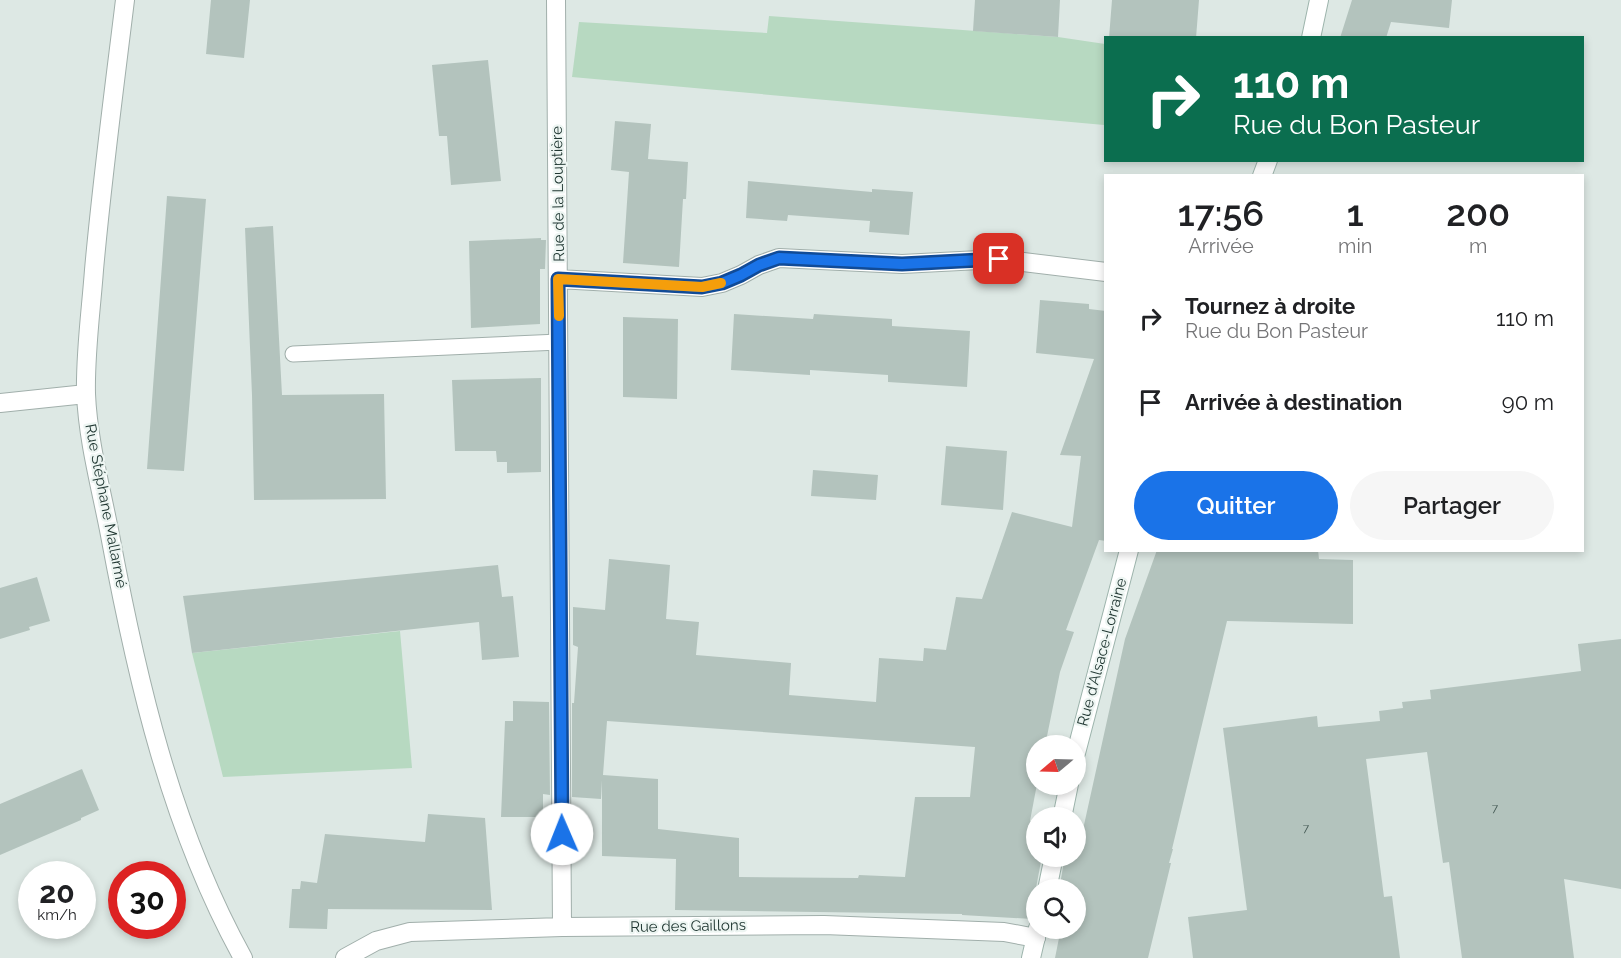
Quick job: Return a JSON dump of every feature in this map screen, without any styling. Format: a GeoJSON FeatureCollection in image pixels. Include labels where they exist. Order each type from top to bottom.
{"type":"FeatureCollection","features":[{"type":"Feature","properties":{"kind":"street","name":"Rue Stéphane Mallarmé"},"geometry":{"type":"LineString","coordinates":[[125,0],[101,192],[88,346],[86,394],[93,451],[147,709],[199,867],[228,932],[243,958]]}},
{"type":"Feature","properties":{"kind":"street","name":"Rue de la Louptière"},"geometry":{"type":"LineString","coordinates":[[556,0],[562,927]]}},
{"type":"Feature","properties":{"kind":"street"},"geometry":{"type":"LineString","coordinates":[[1311,36],[1319,0]]}},
{"type":"Feature","properties":{"kind":"street"},"geometry":{"type":"LineString","coordinates":[[558,279],[702,287],[722,283],[779,258],[902,264],[999,259],[1104,272]]}},
{"type":"Feature","properties":{"kind":"street"},"geometry":{"type":"LineString","coordinates":[[0,403],[86,394]]}},
{"type":"Feature","properties":{"kind":"street","name":"Rue d'Alsace-Lorraine"},"geometry":{"type":"LineString","coordinates":[[1081,735],[1128,552]]}},
{"type":"Feature","properties":{"kind":"street","name":"Rue des Gaillons"},"geometry":{"type":"LineString","coordinates":[[345,958],[376,941],[410,932],[562,927],[824,925],[906,935],[1026,933]]}},
{"type":"Feature","properties":{"kind":"street"},"geometry":{"type":"LineString","coordinates":[[1031,958],[1036,939]]}},
{"type":"Feature","properties":{"kind":"lane"},"geometry":{"type":"LineString","coordinates":[[293,354],[559,342]]}},
{"type":"Feature","properties":{"kind":"green space"},"geometry":{"type":"Polygon","coordinates":[[[769,16],[1058,37],[1104,44],[1104,125],[572,77],[579,22],[767,33],[769,16]]]}},
{"type":"Feature","properties":{"kind":"green space"},"geometry":{"type":"Polygon","coordinates":[[[400,631],[412,768],[223,777],[192,653],[400,631]]]}},
{"type":"Feature","properties":{"kind":"building"},"geometry":{"type":"Polygon","coordinates":[[[211,0],[250,0],[244,58],[206,54],[211,0]]]}},
{"type":"Feature","properties":{"kind":"building"},"geometry":{"type":"Polygon","coordinates":[[[975,0],[1060,0],[1058,37],[973,31],[975,0]]]}},
{"type":"Feature","properties":{"kind":"building"},"geometry":{"type":"Polygon","coordinates":[[[1112,0],[1199,0],[1196,36],[1109,36],[1112,0]]]}},
{"type":"Feature","properties":{"kind":"building"},"geometry":{"type":"Polygon","coordinates":[[[1352,0],[1452,0],[1449,28],[1391,22],[1387,36],[1341,36],[1352,0]]]}},
{"type":"Feature","properties":{"kind":"building"},"geometry":{"type":"Polygon","coordinates":[[[488,60],[501,181],[451,185],[447,136],[439,136],[432,65],[488,60]]]}},
{"type":"Feature","properties":{"kind":"building"},"geometry":{"type":"Polygon","coordinates":[[[615,121],[651,124],[648,159],[688,162],[686,199],[683,199],[679,267],[623,263],[629,172],[611,170],[615,121]]]}},
{"type":"Feature","properties":{"kind":"building"},"geometry":{"type":"Polygon","coordinates":[[[748,181],[872,192],[872,189],[913,192],[909,235],[869,232],[870,221],[788,215],[787,221],[746,218],[748,181]]]}},
{"type":"Feature","properties":{"kind":"building"},"geometry":{"type":"Polygon","coordinates":[[[167,196],[206,199],[184,471],[147,469],[167,196]]]}},
{"type":"Feature","properties":{"kind":"building"},"geometry":{"type":"Polygon","coordinates":[[[273,226],[282,395],[384,394],[386,499],[254,500],[245,228],[273,226]]]}},
{"type":"Feature","properties":{"kind":"building"},"geometry":{"type":"Polygon","coordinates":[[[541,238],[541,240],[546,240],[545,269],[540,269],[540,324],[471,328],[469,241],[541,238]]]}},
{"type":"Feature","properties":{"kind":"building"},"geometry":{"type":"Polygon","coordinates":[[[1040,300],[1089,304],[1089,309],[1104,311],[1104,541],[1099,540],[1066,630],[1074,632],[1060,672],[1047,735],[1026,735],[1026,795],[1035,795],[1033,807],[1026,807],[1026,867],[1040,867],[1038,879],[1026,879],[1026,919],[962,914],[675,910],[676,859],[602,856],[602,780],[601,799],[572,797],[572,703],[574,703],[578,647],[573,645],[573,607],[605,610],[609,559],[670,565],[666,619],[699,622],[696,655],[791,663],[789,695],[876,702],[879,658],[923,661],[924,648],[946,650],[956,597],[982,599],[1012,512],[1072,527],[1081,456],[1060,455],[1094,359],[1036,353],[1040,300]],[[607,721],[603,775],[658,779],[658,829],[739,838],[739,877],[858,878],[859,875],[905,877],[915,797],[970,797],[975,747],[607,721]]]}},
{"type":"Feature","properties":{"kind":"building"},"geometry":{"type":"Polygon","coordinates":[[[734,314],[813,319],[814,314],[892,319],[892,326],[970,331],[967,387],[888,382],[888,375],[810,370],[810,375],[731,370],[734,314]]]}},
{"type":"Feature","properties":{"kind":"building"},"geometry":{"type":"Polygon","coordinates":[[[623,317],[678,319],[677,399],[623,397],[623,317]]]}},
{"type":"Feature","properties":{"kind":"building"},"geometry":{"type":"Polygon","coordinates":[[[541,378],[541,472],[507,473],[507,462],[497,462],[496,451],[455,451],[452,380],[541,378]]]}},
{"type":"Feature","properties":{"kind":"building"},"geometry":{"type":"Polygon","coordinates":[[[946,446],[1007,451],[1003,510],[941,505],[946,446]]]}},
{"type":"Feature","properties":{"kind":"building"},"geometry":{"type":"Polygon","coordinates":[[[813,470],[878,475],[876,500],[811,496],[813,470]]]}},
{"type":"Feature","properties":{"kind":"building"},"geometry":{"type":"Polygon","coordinates":[[[1156,552],[1318,552],[1319,559],[1353,560],[1353,624],[1227,621],[1148,958],[1055,958],[1059,939],[1086,939],[1086,879],[1061,879],[1063,867],[1086,867],[1086,816],[1125,639],[1156,552]]]}},
{"type":"Feature","properties":{"kind":"building"},"geometry":{"type":"Polygon","coordinates":[[[498,565],[502,597],[513,596],[519,657],[482,660],[479,622],[192,653],[183,596],[498,565]]]}},
{"type":"Feature","properties":{"kind":"building"},"geometry":{"type":"Polygon","coordinates":[[[37,577],[50,621],[0,639],[0,588],[37,577]]]}},
{"type":"Feature","properties":{"kind":"building"},"geometry":{"type":"Polygon","coordinates":[[[1621,639],[1621,889],[1564,879],[1574,958],[1462,958],[1449,862],[1443,863],[1427,752],[1366,759],[1384,897],[1392,896],[1400,958],[1193,958],[1188,917],[1247,910],[1223,728],[1317,716],[1318,727],[1380,721],[1379,711],[1403,708],[1402,702],[1431,699],[1430,690],[1581,671],[1578,644],[1621,639]]]}},
{"type":"Feature","properties":{"kind":"building"},"geometry":{"type":"Polygon","coordinates":[[[513,701],[549,702],[550,795],[543,794],[543,817],[501,817],[505,721],[513,721],[513,701]]]}},
{"type":"Feature","properties":{"kind":"building"},"geometry":{"type":"Polygon","coordinates":[[[82,769],[99,810],[0,855],[0,804],[82,769]]]}},
{"type":"Feature","properties":{"kind":"building"},"geometry":{"type":"Polygon","coordinates":[[[428,814],[485,818],[492,910],[328,909],[327,929],[289,928],[292,889],[300,889],[301,881],[317,883],[325,834],[425,842],[428,814]]]}},
{"type":"Feature","properties":{"kind":"slow traffic"},"geometry":{"type":"LineString","coordinates":[[559,316],[558,279],[702,287],[721,283]]}},
{"type":"Feature","properties":{"kind":"route"},"geometry":{"type":"LineString","coordinates":[[562,834],[558,279],[702,287],[722,283],[779,258],[902,264],[999,259]]}}]}
